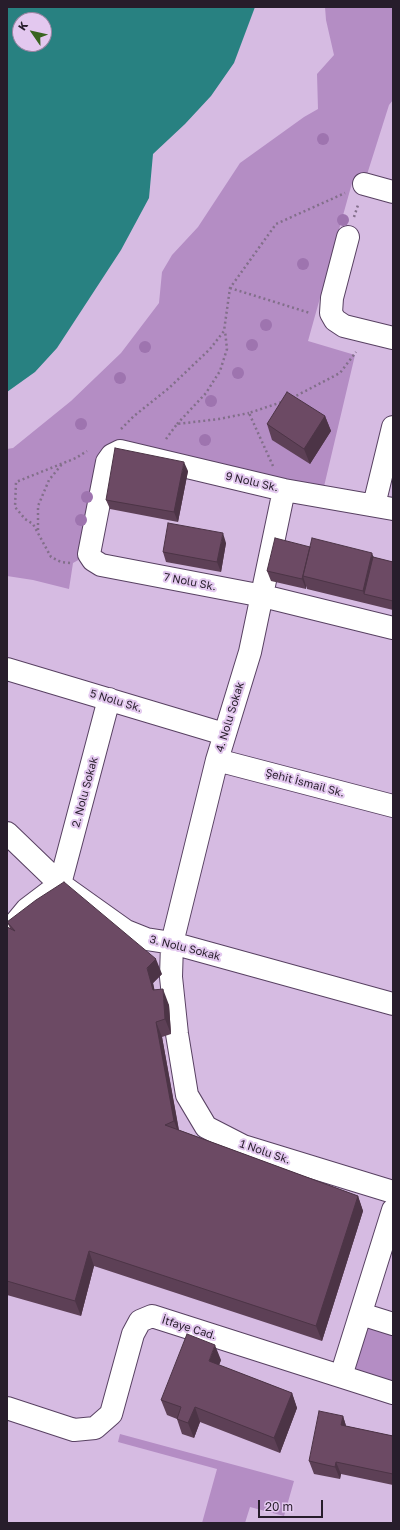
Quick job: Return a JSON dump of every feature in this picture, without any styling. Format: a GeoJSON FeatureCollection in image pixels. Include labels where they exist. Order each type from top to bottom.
{"type":"FeatureCollection","features":[{"type":"Feature","properties":{"kind":"street"},"geometry":{"type":"LineString","coordinates":[[364,184],[393,192]]}},
{"type":"Feature","properties":{"kind":"street"},"geometry":{"type":"LineString","coordinates":[[348,237],[332,298],[331,312],[335,320],[344,326],[393,338]]}},
{"type":"Feature","properties":{"kind":"street"},"geometry":{"type":"LineString","coordinates":[[384,507],[393,427]]}},
{"type":"Feature","properties":{"kind":"street","name":"9 Nolu Sk."},"geometry":{"type":"LineString","coordinates":[[112,455],[120,451],[284,490],[384,507]]}},
{"type":"Feature","properties":{"kind":"street"},"geometry":{"type":"LineString","coordinates":[[89,554],[107,462],[112,455]]}},
{"type":"Feature","properties":{"kind":"street","name":"4. Nolu Sokak"},"geometry":{"type":"LineString","coordinates":[[172,943],[217,760],[250,652],[263,596],[284,490]]}},
{"type":"Feature","properties":{"kind":"street","name":"7 Nolu Sk."},"geometry":{"type":"LineString","coordinates":[[89,554],[93,560],[101,564],[263,596],[393,628]]}},
{"type":"Feature","properties":{"kind":"street","name":"5 Nolu Sk."},"geometry":{"type":"LineString","coordinates":[[7,669],[224,734]]}},
{"type":"Feature","properties":{"kind":"street","name":"2. Nolu Sokak"},"geometry":{"type":"LineString","coordinates":[[60,884],[109,699]]}},
{"type":"Feature","properties":{"kind":"street","name":"Şehit İsmail Sk."},"geometry":{"type":"LineString","coordinates":[[217,760],[393,806]]}},
{"type":"Feature","properties":{"kind":"street","name":"3. Nolu Sokak"},"geometry":{"type":"LineString","coordinates":[[12,845],[60,884],[126,931],[146,939],[172,943],[393,1004]]}},
{"type":"Feature","properties":{"kind":"street"},"geometry":{"type":"LineString","coordinates":[[7,933],[28,909],[60,884]]}},
{"type":"Feature","properties":{"kind":"street","name":"1 Nolu Sk."},"geometry":{"type":"LineString","coordinates":[[172,943],[172,984],[187,1095],[206,1127],[243,1146],[393,1192]]}},
{"type":"Feature","properties":{"kind":"street"},"geometry":{"type":"LineString","coordinates":[[341,1376],[393,1210]]}},
{"type":"Feature","properties":{"kind":"street"},"geometry":{"type":"LineString","coordinates":[[361,1314],[393,1324]]}},
{"type":"Feature","properties":{"kind":"street","name":"İtfaye Cad."},"geometry":{"type":"LineString","coordinates":[[7,1408],[74,1430],[95,1428],[111,1414],[133,1334],[140,1321],[152,1316],[393,1393]]}},
{"type":"Feature","properties":{"kind":"path"},"geometry":{"type":"LineString","coordinates":[[348,237],[364,184]]}},
{"type":"Feature","properties":{"kind":"path"},"geometry":{"type":"LineString","coordinates":[[152,458],[177,424],[206,393],[220,371],[226,349],[224,331],[230,288],[276,224],[364,184]]}},
{"type":"Feature","properties":{"kind":"path"},"geometry":{"type":"LineString","coordinates":[[230,288],[335,320]]}},
{"type":"Feature","properties":{"kind":"path"},"geometry":{"type":"LineString","coordinates":[[112,455],[117,433],[134,416],[169,388],[195,364],[210,349],[224,331]]}},
{"type":"Feature","properties":{"kind":"path"},"geometry":{"type":"LineString","coordinates":[[177,424],[219,419],[249,413],[286,401],[340,373],[355,355],[362,331]]}},
{"type":"Feature","properties":{"kind":"path"},"geometry":{"type":"LineString","coordinates":[[249,413],[284,490]]}},
{"type":"Feature","properties":{"kind":"path"},"geometry":{"type":"LineString","coordinates":[[89,554],[73,563],[61,562],[51,557],[38,531],[15,507],[16,482],[63,463],[90,450]]}},
{"type":"Feature","properties":{"kind":"path"},"geometry":{"type":"LineString","coordinates":[[38,531],[38,506],[49,480],[63,463]]}},
{"type":"Feature","properties":{"kind":"shaded area"},"geometry":{"type":"Polygon","coordinates":[[[7,7],[255,7],[234,63],[211,96],[185,124],[153,154],[149,198],[121,250],[57,348],[35,372],[7,392],[7,7]]]}},
{"type":"Feature","properties":{"kind":"shaded area"},"geometry":{"type":"Polygon","coordinates":[[[325,7],[393,7],[393,100],[389,105],[364,184],[352,183],[308,341],[355,355],[322,495],[112,455],[89,554],[73,563],[69,589],[33,580],[7,576],[7,449],[13,448],[71,401],[121,353],[159,303],[162,272],[172,255],[198,227],[240,163],[304,117],[318,109],[317,74],[334,55],[326,20],[325,7]]]}},
{"type":"Feature","properties":{"kind":"shaded area"},"geometry":{"type":"Polygon","coordinates":[[[361,1314],[393,1324],[393,1393],[341,1376],[361,1314]]]}},
{"type":"Feature","properties":{"kind":"shaded area"},"geometry":{"type":"Polygon","coordinates":[[[120,1434],[294,1481],[284,1516],[250,1507],[245,1523],[202,1523],[217,1469],[118,1442],[120,1434]]]}},
{"type":"Feature","properties":{"kind":"building"},"geometry":{"type":"Polygon","coordinates":[[[287,392],[325,416],[304,449],[267,424],[287,392]]]}},
{"type":"Feature","properties":{"kind":"building"},"geometry":{"type":"Polygon","coordinates":[[[115,448],[184,462],[174,512],[106,500],[115,448]]]}},
{"type":"Feature","properties":{"kind":"building"},"geometry":{"type":"Polygon","coordinates":[[[168,523],[223,533],[217,562],[163,552],[168,523]]]}},
{"type":"Feature","properties":{"kind":"building"},"geometry":{"type":"Polygon","coordinates":[[[275,538],[310,547],[302,579],[267,571],[275,538]]]}},
{"type":"Feature","properties":{"kind":"building"},"geometry":{"type":"Polygon","coordinates":[[[312,538],[372,553],[363,591],[303,576],[312,538]]]}},
{"type":"Feature","properties":{"kind":"building"},"geometry":{"type":"Polygon","coordinates":[[[373,557],[393,562],[393,601],[364,594],[373,557]]]}},
{"type":"Feature","properties":{"kind":"building"},"geometry":{"type":"Polygon","coordinates":[[[64,882],[156,959],[147,968],[153,990],[163,989],[165,1019],[156,1022],[174,1121],[165,1125],[358,1196],[316,1326],[89,1251],[75,1301],[7,1281],[7,927],[15,931],[7,922],[36,900],[64,882]]]}},
{"type":"Feature","properties":{"kind":"building"},"geometry":{"type":"Polygon","coordinates":[[[187,1334],[215,1345],[209,1361],[292,1393],[274,1438],[195,1407],[188,1423],[177,1419],[181,1407],[161,1400],[187,1334]]]}},
{"type":"Feature","properties":{"kind":"building"},"geometry":{"type":"Polygon","coordinates":[[[319,1411],[343,1416],[341,1425],[393,1436],[393,1474],[336,1462],[335,1467],[309,1461],[319,1411]]]}}]}
